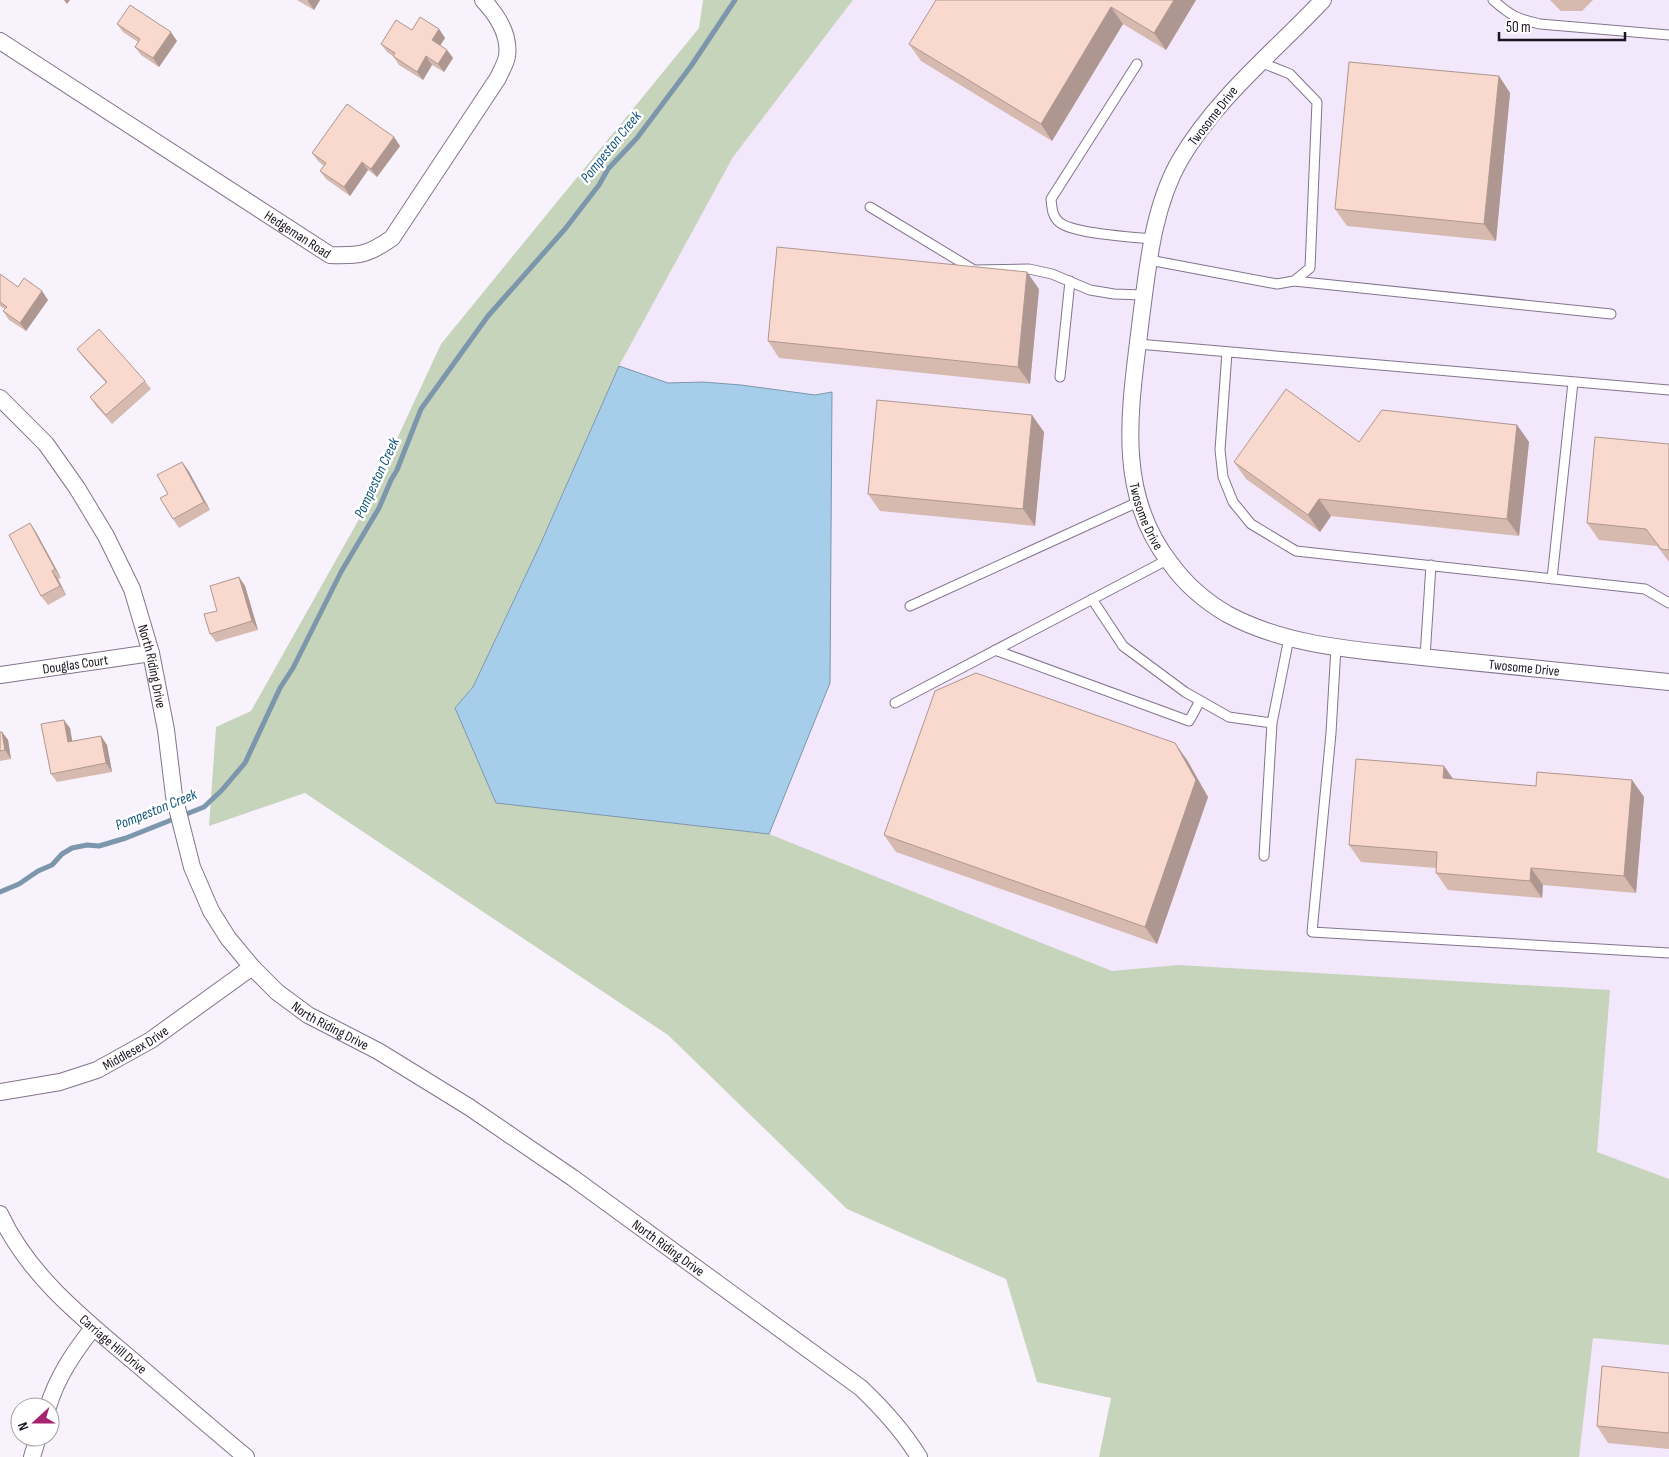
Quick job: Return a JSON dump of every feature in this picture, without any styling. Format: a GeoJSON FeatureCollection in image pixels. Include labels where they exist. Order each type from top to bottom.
{"type":"FeatureCollection","features":[{"type":"Feature","properties":{"kind":"street","name":"Hedgeman Road"},"geometry":{"type":"LineString","coordinates":[[0,41],[330,255],[354,256],[374,250],[392,238],[498,78],[508,57],[507,37],[483,0]]}},
{"type":"Feature","properties":{"kind":"street","name":"Twosome Drive"},"geometry":{"type":"LineString","coordinates":[[1316,2],[1219,105],[1196,134],[1178,163],[1164,194],[1149,260],[1138,344],[1130,431],[1132,463],[1138,502],[1145,524],[1160,551],[1178,574],[1200,596],[1256,628],[1289,638],[1336,647],[1669,682]]}},
{"type":"Feature","properties":{"kind":"street","name":"North Riding Drive"},"geometry":{"type":"LineString","coordinates":[[0,398],[46,444],[77,488],[102,528],[132,589],[151,652],[166,730],[174,796],[192,867],[211,911],[228,938],[252,967],[277,992],[308,1015],[378,1051],[469,1107],[573,1178],[861,1388],[886,1413],[911,1443],[919,1457]]}},
{"type":"Feature","properties":{"kind":"street","name":"Douglas Court"},"geometry":{"type":"LineString","coordinates":[[0,675],[151,652]]}},
{"type":"Feature","properties":{"kind":"street","name":"Middlesex Drive"},"geometry":{"type":"LineString","coordinates":[[0,1092],[60,1082],[97,1070],[151,1040],[252,967]]}},
{"type":"Feature","properties":{"kind":"street","name":"Carriage Hill Drive"},"geometry":{"type":"LineString","coordinates":[[0,1214],[20,1250],[46,1282],[93,1328],[246,1457]]}},
{"type":"Feature","properties":{"kind":"street"},"geometry":{"type":"LineString","coordinates":[[51,1397],[71,1357],[93,1328]]}},
{"type":"Feature","properties":{"kind":"lane"},"geometry":{"type":"LineString","coordinates":[[1493,0],[1509,15],[1540,24],[1669,35]]}},
{"type":"Feature","properties":{"kind":"lane"},"geometry":{"type":"LineString","coordinates":[[1260,62],[1290,74],[1317,102],[1310,268],[1294,281]]}},
{"type":"Feature","properties":{"kind":"lane"},"geometry":{"type":"LineString","coordinates":[[1137,64],[1051,200],[1052,212],[1058,222],[1068,228],[1153,239]]}},
{"type":"Feature","properties":{"kind":"lane"},"geometry":{"type":"LineString","coordinates":[[870,207],[974,270],[1029,269],[1052,274],[1090,290],[1114,294],[1144,295]]}},
{"type":"Feature","properties":{"kind":"lane"},"geometry":{"type":"LineString","coordinates":[[1149,260],[1277,284],[1294,281],[1611,314]]}},
{"type":"Feature","properties":{"kind":"lane"},"geometry":{"type":"LineString","coordinates":[[1060,377],[1070,281]]}},
{"type":"Feature","properties":{"kind":"lane"},"geometry":{"type":"LineString","coordinates":[[1138,344],[1669,390]]}},
{"type":"Feature","properties":{"kind":"lane"},"geometry":{"type":"LineString","coordinates":[[1227,352],[1220,450],[1223,477],[1233,502],[1251,524],[1296,551],[1645,589],[1669,604]]}},
{"type":"Feature","properties":{"kind":"lane"},"geometry":{"type":"LineString","coordinates":[[1552,579],[1573,382]]}},
{"type":"Feature","properties":{"kind":"lane"},"geometry":{"type":"LineString","coordinates":[[910,606],[1138,502]]}},
{"type":"Feature","properties":{"kind":"lane"},"geometry":{"type":"LineString","coordinates":[[895,703],[1167,560]]}},
{"type":"Feature","properties":{"kind":"lane"},"geometry":{"type":"LineString","coordinates":[[1425,657],[1430,565]]}},
{"type":"Feature","properties":{"kind":"lane"},"geometry":{"type":"LineString","coordinates":[[1092,599],[1123,646],[1185,692],[1229,717],[1272,723]]}},
{"type":"Feature","properties":{"kind":"lane"},"geometry":{"type":"LineString","coordinates":[[1264,856],[1272,723],[1289,638]]}},
{"type":"Feature","properties":{"kind":"lane"},"geometry":{"type":"LineString","coordinates":[[1336,647],[1331,733],[1312,932],[1669,953]]}},
{"type":"Feature","properties":{"kind":"lane"},"geometry":{"type":"LineString","coordinates":[[995,650],[1189,721],[1200,701]]}},
{"type":"Feature","properties":{"kind":"shaded area"},"geometry":{"type":"Polygon","coordinates":[[[853,0],[1669,0],[1669,1457],[1124,1457],[1124,1202],[636,907],[446,532],[619,366],[733,157],[853,0]]]}},
{"type":"Feature","properties":{"kind":"green space"},"geometry":{"type":"Polygon","coordinates":[[[703,0],[853,0],[733,157],[619,366],[540,545],[473,687],[455,708],[496,802],[769,834],[1112,971],[1178,965],[1610,990],[1597,1152],[1669,1179],[1669,1345],[1593,1338],[1579,1457],[1099,1457],[1111,1398],[1037,1382],[1006,1279],[847,1209],[668,1035],[305,793],[209,826],[216,727],[251,711],[363,512],[441,344],[699,28],[703,0]]]}},
{"type":"Feature","properties":{"kind":"water"},"geometry":{"type":"Polygon","coordinates":[[[619,366],[668,383],[703,382],[741,385],[815,395],[832,392],[830,683],[769,834],[496,803],[455,708],[473,687],[540,545],[619,366]]]}},
{"type":"Feature","properties":{"kind":"building"},"geometry":{"type":"Polygon","coordinates":[[[936,0],[1174,0],[1154,33],[1111,7],[1041,124],[909,44],[936,0]]]}},
{"type":"Feature","properties":{"kind":"building"},"geometry":{"type":"Polygon","coordinates":[[[130,5],[171,32],[153,58],[135,47],[140,39],[117,24],[130,5]]]}},
{"type":"Feature","properties":{"kind":"building"},"geometry":{"type":"Polygon","coordinates":[[[420,17],[439,29],[432,40],[447,50],[438,64],[426,56],[417,72],[393,56],[395,53],[381,44],[396,20],[412,30],[420,17]]]}},
{"type":"Feature","properties":{"kind":"building"},"geometry":{"type":"Polygon","coordinates":[[[1349,62],[1499,76],[1484,224],[1335,209],[1349,62]]]}},
{"type":"Feature","properties":{"kind":"building"},"geometry":{"type":"Polygon","coordinates":[[[347,104],[394,137],[371,169],[362,162],[344,187],[320,171],[326,163],[312,153],[347,104]]]}},
{"type":"Feature","properties":{"kind":"building"},"geometry":{"type":"Polygon","coordinates":[[[777,247],[1027,272],[1018,367],[768,341],[777,247]]]}},
{"type":"Feature","properties":{"kind":"building"},"geometry":{"type":"Polygon","coordinates":[[[0,274],[18,287],[24,278],[42,291],[20,323],[3,311],[7,307],[0,302],[0,274]]]}},
{"type":"Feature","properties":{"kind":"building"},"geometry":{"type":"Polygon","coordinates":[[[99,329],[145,381],[106,415],[90,397],[107,382],[77,349],[99,329]]]}},
{"type":"Feature","properties":{"kind":"building"},"geometry":{"type":"Polygon","coordinates":[[[1286,389],[1359,442],[1382,410],[1517,425],[1507,519],[1319,499],[1308,515],[1234,462],[1286,389]]]}},
{"type":"Feature","properties":{"kind":"building"},"geometry":{"type":"Polygon","coordinates":[[[877,400],[1032,415],[1023,509],[868,494],[877,400]]]}},
{"type":"Feature","properties":{"kind":"building"},"geometry":{"type":"Polygon","coordinates":[[[1595,437],[1669,444],[1669,550],[1661,549],[1646,529],[1587,523],[1595,437]]]}},
{"type":"Feature","properties":{"kind":"building"},"geometry":{"type":"Polygon","coordinates":[[[182,462],[204,502],[173,519],[160,498],[168,494],[157,475],[182,462]]]}},
{"type":"Feature","properties":{"kind":"building"},"geometry":{"type":"Polygon","coordinates":[[[30,523],[55,569],[52,571],[60,586],[41,596],[9,535],[30,523]]]}},
{"type":"Feature","properties":{"kind":"building"},"geometry":{"type":"Polygon","coordinates":[[[239,577],[252,621],[210,634],[204,614],[217,611],[210,586],[239,577]]]}},
{"type":"Feature","properties":{"kind":"building"},"geometry":{"type":"Polygon","coordinates":[[[976,673],[1175,743],[1196,780],[1145,927],[884,835],[935,691],[976,673]]]}},
{"type":"Feature","properties":{"kind":"building"},"geometry":{"type":"Polygon","coordinates":[[[64,720],[68,742],[101,736],[106,763],[51,774],[41,724],[64,720]]]}},
{"type":"Feature","properties":{"kind":"building"},"geometry":{"type":"Polygon","coordinates":[[[0,732],[2,732],[5,750],[0,751],[0,732]]]}},
{"type":"Feature","properties":{"kind":"building"},"geometry":{"type":"Polygon","coordinates":[[[1356,759],[1444,766],[1443,778],[1536,786],[1537,772],[1632,780],[1624,876],[1531,868],[1530,881],[1436,873],[1437,852],[1349,845],[1356,759]]]}},
{"type":"Feature","properties":{"kind":"building"},"geometry":{"type":"Polygon","coordinates":[[[1602,1366],[1669,1373],[1669,1433],[1597,1426],[1602,1366]]]}},
{"type":"Feature","properties":{"kind":"waterway","name":"Pompeston Creek"},"geometry":{"type":"LineString","coordinates":[[0,892],[19,884],[38,871],[52,865],[62,854],[72,848],[87,845],[99,846],[126,838],[204,807],[222,790],[245,763],[280,688],[293,668],[341,572],[379,508],[397,470],[421,409],[488,316],[565,229],[599,185],[608,169],[637,138],[691,66],[735,0]]}}]}
